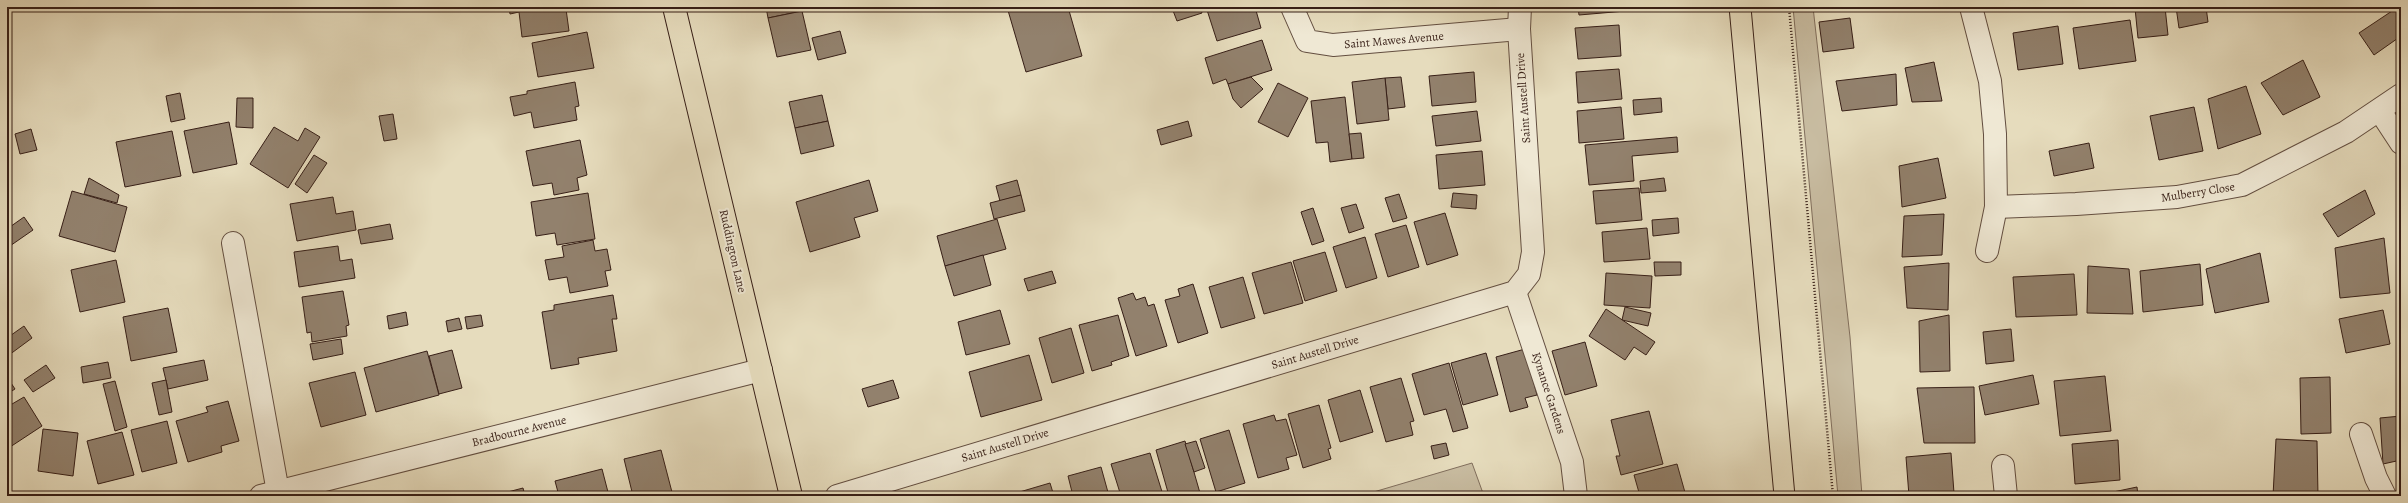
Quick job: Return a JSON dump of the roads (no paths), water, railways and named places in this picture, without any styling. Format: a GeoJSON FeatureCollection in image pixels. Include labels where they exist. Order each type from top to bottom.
{"type":"FeatureCollection","features":[{"type":"Feature","properties":{"kind":"main road","name":"Ruddington Lane"},"geometry":{"type":"LineString","coordinates":[[674,7],[791,496]]}},
{"type":"Feature","properties":{"kind":"street","name":"Saint Mawes Avenue"},"geometry":{"type":"LineString","coordinates":[[1292,7],[1307,41],[1333,45],[1519,29]]}},
{"type":"Feature","properties":{"kind":"street","name":"Saint Austell Drive"},"geometry":{"type":"LineString","coordinates":[[837,496],[1515,292],[1529,274],[1533,252],[1519,29],[1520,7]]}},
{"type":"Feature","properties":{"kind":"street"},"geometry":{"type":"LineString","coordinates":[[1971,7],[1990,81],[1995,134],[1996,207],[1987,251]]}},
{"type":"Feature","properties":{"kind":"street","name":"Mulberry Close"},"geometry":{"type":"LineString","coordinates":[[1996,207],[2076,204],[2177,197],[2242,185],[2346,132],[2401,96]]}},
{"type":"Feature","properties":{"kind":"street"},"geometry":{"type":"LineString","coordinates":[[2380,111],[2401,143]]}},
{"type":"Feature","properties":{"kind":"street","name":"Bradbourne Avenue"},"geometry":{"type":"LineString","coordinates":[[233,243],[270,494],[761,370]]}},
{"type":"Feature","properties":{"kind":"street","name":"Kynance Gardens"},"geometry":{"type":"LineString","coordinates":[[1515,292],[1572,462],[1576,496]]}},
{"type":"Feature","properties":{"kind":"street"},"geometry":{"type":"LineString","coordinates":[[2361,434],[2376,478],[2385,496]]}},
{"type":"Feature","properties":{"kind":"street"},"geometry":{"type":"LineString","coordinates":[[2003,466],[2006,496]]}},
{"type":"Feature","properties":{"kind":"tram line"},"geometry":{"type":"LineString","coordinates":[[1729,7],[1774,496]]}},
{"type":"Feature","properties":{"kind":"tram line"},"geometry":{"type":"LineString","coordinates":[[1751,7],[1795,496]]}}]}
